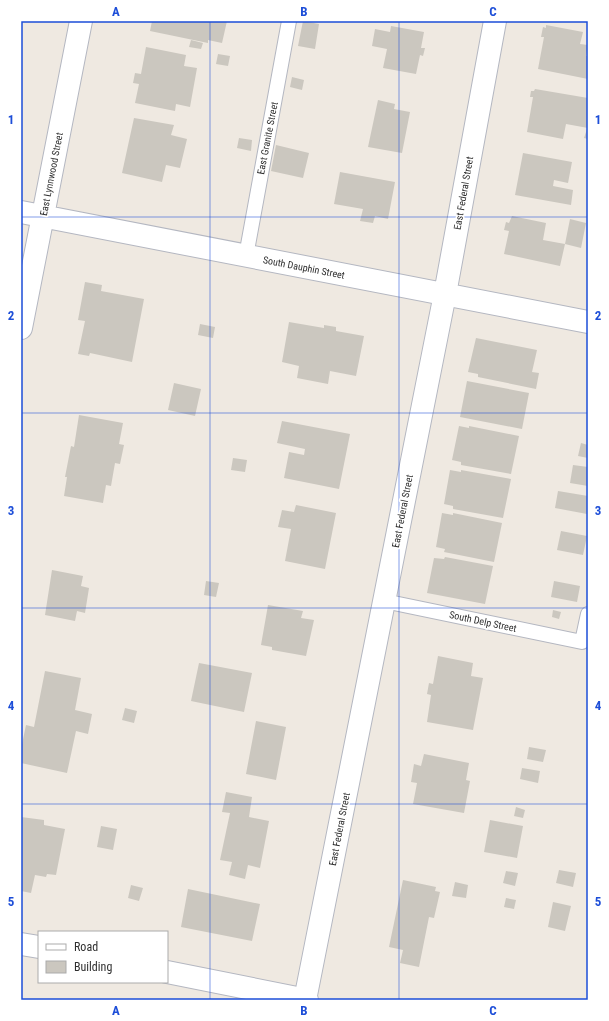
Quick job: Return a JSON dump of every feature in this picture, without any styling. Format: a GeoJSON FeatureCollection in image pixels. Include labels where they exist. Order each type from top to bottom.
{"type":"FeatureCollection","features":[{"type":"Feature","properties":{"kind":"street","name":"East Lynnwood Street"},"geometry":{"type":"LineString","coordinates":[[21,328],[81,21]]}},
{"type":"Feature","properties":{"kind":"street","name":"East Federal Street"},"geometry":{"type":"LineString","coordinates":[[306,1000],[445,294],[495,21]]}},
{"type":"Feature","properties":{"kind":"street","name":"South Dauphin Street"},"geometry":{"type":"LineString","coordinates":[[21,212],[588,322]]}},
{"type":"Feature","properties":{"kind":"street"},"geometry":{"type":"LineString","coordinates":[[21,944],[38,947]]}},
{"type":"Feature","properties":{"kind":"street"},"geometry":{"type":"LineString","coordinates":[[168,972],[306,1000]]}},
{"type":"Feature","properties":{"kind":"lane","name":"East Granite Street"},"geometry":{"type":"LineString","coordinates":[[246,256],[289,21]]}},
{"type":"Feature","properties":{"kind":"lane","name":"South Delp Street"},"geometry":{"type":"LineString","coordinates":[[384,601],[582,642],[588,614]]}},
{"type":"Feature","properties":{"kind":"building"},"geometry":{"type":"Polygon","coordinates":[[[152,21],[227,21],[222,43],[208,40],[208,43],[150,31],[152,21]]]}},
{"type":"Feature","properties":{"kind":"building"},"geometry":{"type":"Polygon","coordinates":[[[303,21],[319,24],[315,49],[298,46],[303,21]]]}},
{"type":"Feature","properties":{"kind":"building"},"geometry":{"type":"Polygon","coordinates":[[[546,25],[583,32],[580,44],[588,45],[586,56],[588,56],[588,79],[538,69],[544,37],[541,37],[543,27],[546,28],[546,25]]]}},
{"type":"Feature","properties":{"kind":"building"},"geometry":{"type":"Polygon","coordinates":[[[391,26],[424,32],[421,48],[425,48],[423,56],[420,55],[416,74],[383,68],[387,49],[372,46],[375,29],[390,32],[391,26]]]}},
{"type":"Feature","properties":{"kind":"building"},"geometry":{"type":"Polygon","coordinates":[[[191,40],[203,43],[201,49],[189,47],[191,40]]]}},
{"type":"Feature","properties":{"kind":"building"},"geometry":{"type":"Polygon","coordinates":[[[146,47],[186,55],[184,66],[197,68],[190,107],[176,104],[175,111],[135,103],[139,84],[133,83],[135,73],[141,74],[146,47]]]}},
{"type":"Feature","properties":{"kind":"building"},"geometry":{"type":"Polygon","coordinates":[[[218,54],[230,56],[228,66],[216,64],[218,54]]]}},
{"type":"Feature","properties":{"kind":"building"},"geometry":{"type":"Polygon","coordinates":[[[292,77],[304,80],[302,90],[290,87],[292,77]]]}},
{"type":"Feature","properties":{"kind":"building"},"geometry":{"type":"Polygon","coordinates":[[[535,89],[588,98],[588,128],[566,124],[563,139],[527,132],[533,97],[530,97],[531,91],[534,91],[535,89]]]}},
{"type":"Feature","properties":{"kind":"building"},"geometry":{"type":"Polygon","coordinates":[[[378,100],[395,104],[394,109],[410,112],[402,153],[368,147],[378,100]]]}},
{"type":"Feature","properties":{"kind":"building"},"geometry":{"type":"Polygon","coordinates":[[[134,118],[174,125],[171,135],[187,139],[180,168],[166,165],[162,182],[122,173],[134,118]]]}},
{"type":"Feature","properties":{"kind":"building"},"geometry":{"type":"Polygon","coordinates":[[[588,129],[588,139],[584,138],[588,129]]]}},
{"type":"Feature","properties":{"kind":"building"},"geometry":{"type":"Polygon","coordinates":[[[239,138],[252,140],[251,151],[237,148],[239,138]]]}},
{"type":"Feature","properties":{"kind":"building"},"geometry":{"type":"Polygon","coordinates":[[[276,145],[309,153],[303,178],[271,171],[276,145]]]}},
{"type":"Feature","properties":{"kind":"building"},"geometry":{"type":"Polygon","coordinates":[[[523,153],[572,162],[568,183],[554,180],[553,186],[573,190],[571,205],[515,195],[523,153]]]}},
{"type":"Feature","properties":{"kind":"building"},"geometry":{"type":"Polygon","coordinates":[[[340,172],[395,182],[388,219],[375,216],[373,223],[360,221],[363,209],[334,204],[340,172]]]}},
{"type":"Feature","properties":{"kind":"building"},"geometry":{"type":"Polygon","coordinates":[[[512,216],[546,223],[543,240],[565,244],[560,266],[504,254],[509,231],[504,230],[506,222],[509,223],[512,216]]]}},
{"type":"Feature","properties":{"kind":"building"},"geometry":{"type":"Polygon","coordinates":[[[570,219],[586,223],[581,248],[565,244],[570,219]]]}},
{"type":"Feature","properties":{"kind":"building"},"geometry":{"type":"Polygon","coordinates":[[[85,282],[102,285],[101,291],[144,299],[132,362],[90,353],[89,356],[78,354],[85,321],[78,320],[85,282]]]}},
{"type":"Feature","properties":{"kind":"building"},"geometry":{"type":"Polygon","coordinates":[[[289,322],[324,328],[324,325],[336,327],[336,331],[364,336],[356,376],[330,371],[328,384],[297,378],[299,366],[282,362],[289,322]]]}},
{"type":"Feature","properties":{"kind":"building"},"geometry":{"type":"Polygon","coordinates":[[[200,324],[215,327],[213,338],[198,335],[200,324]]]}},
{"type":"Feature","properties":{"kind":"building"},"geometry":{"type":"Polygon","coordinates":[[[476,338],[537,350],[532,372],[539,373],[536,389],[478,377],[478,374],[468,372],[476,338]]]}},
{"type":"Feature","properties":{"kind":"building"},"geometry":{"type":"Polygon","coordinates":[[[467,381],[529,393],[522,429],[460,417],[467,381]]]}},
{"type":"Feature","properties":{"kind":"building"},"geometry":{"type":"Polygon","coordinates":[[[174,383],[201,389],[195,416],[168,410],[174,383]]]}},
{"type":"Feature","properties":{"kind":"building"},"geometry":{"type":"Polygon","coordinates":[[[79,415],[123,423],[119,444],[124,445],[120,464],[115,463],[111,486],[106,485],[103,503],[64,496],[67,477],[65,477],[71,446],[74,447],[79,415]]]}},
{"type":"Feature","properties":{"kind":"building"},"geometry":{"type":"Polygon","coordinates":[[[282,421],[350,434],[339,489],[284,478],[289,452],[304,455],[305,449],[277,443],[282,421]]]}},
{"type":"Feature","properties":{"kind":"building"},"geometry":{"type":"Polygon","coordinates":[[[459,426],[469,428],[469,426],[519,436],[511,474],[461,465],[461,462],[452,460],[459,426]]]}},
{"type":"Feature","properties":{"kind":"building"},"geometry":{"type":"Polygon","coordinates":[[[581,443],[588,445],[588,458],[578,456],[581,443]]]}},
{"type":"Feature","properties":{"kind":"building"},"geometry":{"type":"Polygon","coordinates":[[[233,458],[247,460],[245,472],[231,470],[233,458]]]}},
{"type":"Feature","properties":{"kind":"building"},"geometry":{"type":"Polygon","coordinates":[[[573,465],[588,467],[588,486],[570,483],[573,465]]]}},
{"type":"Feature","properties":{"kind":"building"},"geometry":{"type":"Polygon","coordinates":[[[450,470],[461,472],[461,470],[511,479],[503,518],[453,509],[453,506],[444,504],[450,470]]]}},
{"type":"Feature","properties":{"kind":"building"},"geometry":{"type":"Polygon","coordinates":[[[558,491],[588,496],[587,514],[555,508],[558,491]]]}},
{"type":"Feature","properties":{"kind":"building"},"geometry":{"type":"Polygon","coordinates":[[[296,505],[336,513],[325,569],[285,561],[291,529],[278,527],[282,510],[294,512],[296,505]]]}},
{"type":"Feature","properties":{"kind":"building"},"geometry":{"type":"Polygon","coordinates":[[[442,513],[453,515],[453,513],[502,523],[494,562],[444,552],[445,549],[436,547],[442,513]]]}},
{"type":"Feature","properties":{"kind":"building"},"geometry":{"type":"Polygon","coordinates":[[[561,531],[587,536],[583,555],[557,550],[561,531]]]}},
{"type":"Feature","properties":{"kind":"building"},"geometry":{"type":"Polygon","coordinates":[[[445,557],[493,566],[485,604],[427,593],[434,558],[444,559],[445,557]]]}},
{"type":"Feature","properties":{"kind":"building"},"geometry":{"type":"Polygon","coordinates":[[[52,570],[83,576],[81,586],[89,588],[85,613],[77,611],[75,621],[45,615],[52,570]]]}},
{"type":"Feature","properties":{"kind":"building"},"geometry":{"type":"Polygon","coordinates":[[[206,581],[219,583],[216,597],[204,595],[206,581]]]}},
{"type":"Feature","properties":{"kind":"building"},"geometry":{"type":"Polygon","coordinates":[[[554,581],[580,586],[577,602],[551,597],[554,581]]]}},
{"type":"Feature","properties":{"kind":"building"},"geometry":{"type":"Polygon","coordinates":[[[268,605],[303,611],[301,618],[314,620],[306,656],[272,650],[272,647],[261,645],[268,605]]]}},
{"type":"Feature","properties":{"kind":"building"},"geometry":{"type":"Polygon","coordinates":[[[553,610],[561,612],[559,619],[552,617],[553,610]]]}},
{"type":"Feature","properties":{"kind":"building"},"geometry":{"type":"Polygon","coordinates":[[[438,656],[473,663],[471,676],[483,678],[473,730],[427,722],[431,695],[427,694],[429,683],[433,684],[438,656]]]}},
{"type":"Feature","properties":{"kind":"building"},"geometry":{"type":"Polygon","coordinates":[[[199,663],[252,673],[244,712],[191,701],[199,663]]]}},
{"type":"Feature","properties":{"kind":"building"},"geometry":{"type":"Polygon","coordinates":[[[45,671],[81,678],[75,710],[92,714],[88,734],[76,731],[67,773],[21,763],[21,749],[26,725],[34,727],[45,671]]]}},
{"type":"Feature","properties":{"kind":"building"},"geometry":{"type":"Polygon","coordinates":[[[125,708],[137,711],[134,723],[122,720],[125,708]]]}},
{"type":"Feature","properties":{"kind":"building"},"geometry":{"type":"Polygon","coordinates":[[[256,721],[286,727],[276,780],[246,774],[256,721]]]}},
{"type":"Feature","properties":{"kind":"building"},"geometry":{"type":"Polygon","coordinates":[[[529,747],[546,750],[543,762],[527,759],[529,747]]]}},
{"type":"Feature","properties":{"kind":"building"},"geometry":{"type":"Polygon","coordinates":[[[424,754],[469,763],[466,780],[470,781],[464,813],[413,804],[417,783],[411,782],[414,764],[421,766],[424,754]]]}},
{"type":"Feature","properties":{"kind":"building"},"geometry":{"type":"Polygon","coordinates":[[[522,768],[540,771],[538,783],[520,779],[522,768]]]}},
{"type":"Feature","properties":{"kind":"building"},"geometry":{"type":"Polygon","coordinates":[[[226,792],[252,797],[249,817],[269,821],[260,868],[248,865],[245,879],[229,875],[232,862],[220,860],[230,813],[222,812],[226,792]]]}},
{"type":"Feature","properties":{"kind":"building"},"geometry":{"type":"Polygon","coordinates":[[[516,807],[525,810],[523,818],[514,816],[516,807]]]}},
{"type":"Feature","properties":{"kind":"building"},"geometry":{"type":"Polygon","coordinates":[[[21,817],[44,820],[44,825],[65,829],[56,875],[47,874],[46,877],[35,875],[31,893],[21,891],[21,817]]]}},
{"type":"Feature","properties":{"kind":"building"},"geometry":{"type":"Polygon","coordinates":[[[490,820],[523,826],[517,858],[484,852],[490,820]]]}},
{"type":"Feature","properties":{"kind":"building"},"geometry":{"type":"Polygon","coordinates":[[[101,826],[117,829],[113,850],[97,847],[101,826]]]}},
{"type":"Feature","properties":{"kind":"building"},"geometry":{"type":"Polygon","coordinates":[[[559,870],[576,873],[573,887],[556,883],[559,870]]]}},
{"type":"Feature","properties":{"kind":"building"},"geometry":{"type":"Polygon","coordinates":[[[506,871],[518,873],[515,886],[503,883],[506,871]]]}},
{"type":"Feature","properties":{"kind":"building"},"geometry":{"type":"Polygon","coordinates":[[[403,880],[436,887],[435,891],[440,892],[434,918],[429,917],[419,967],[400,963],[403,950],[389,947],[403,880]]]}},
{"type":"Feature","properties":{"kind":"building"},"geometry":{"type":"Polygon","coordinates":[[[455,882],[468,885],[466,898],[452,896],[455,882]]]}},
{"type":"Feature","properties":{"kind":"building"},"geometry":{"type":"Polygon","coordinates":[[[131,885],[143,888],[139,901],[128,898],[131,885]]]}},
{"type":"Feature","properties":{"kind":"building"},"geometry":{"type":"Polygon","coordinates":[[[188,889],[260,904],[252,941],[181,927],[188,889]]]}},
{"type":"Feature","properties":{"kind":"building"},"geometry":{"type":"Polygon","coordinates":[[[506,898],[516,900],[514,909],[504,907],[506,898]]]}},
{"type":"Feature","properties":{"kind":"building"},"geometry":{"type":"Polygon","coordinates":[[[553,902],[571,906],[565,931],[548,927],[553,902]]]}}]}
